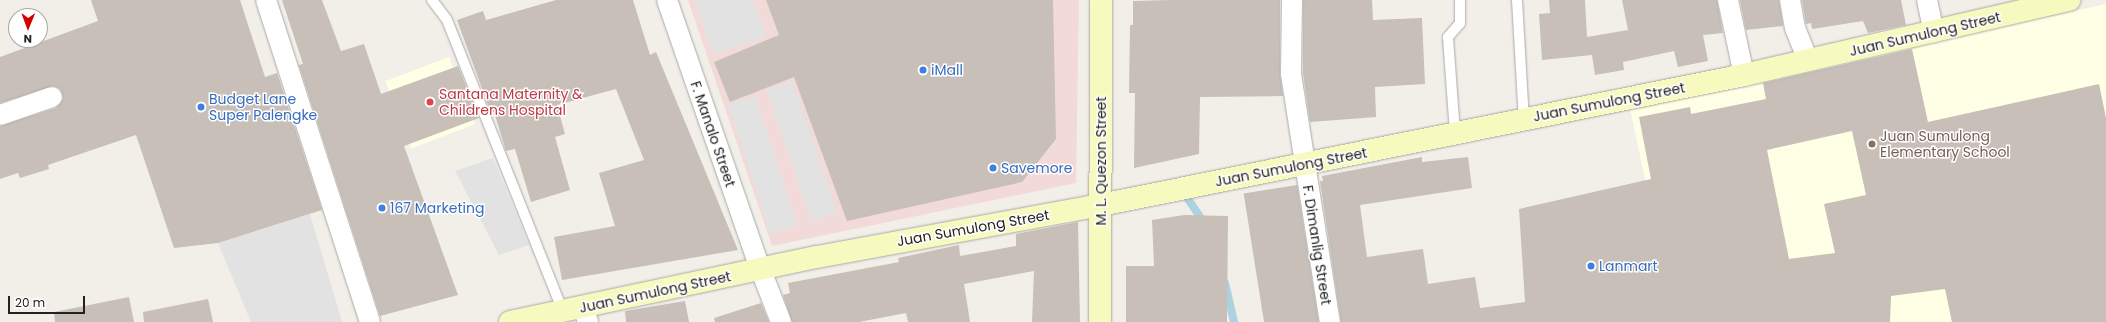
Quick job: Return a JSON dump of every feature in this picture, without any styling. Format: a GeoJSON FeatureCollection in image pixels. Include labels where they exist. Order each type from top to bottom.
{"type":"FeatureCollection","features":[{"type":"Feature","properties":{"kind":"main road","name":"M. L. Quezon Street"},"geometry":{"type":"LineString","coordinates":[[1100,322],[1101,0]]}},
{"type":"Feature","properties":{"kind":"main road","name":"Juan Sumulong Street"},"geometry":{"type":"LineString","coordinates":[[510,322],[578,314],[760,268],[1101,205],[1744,75],[2070,0]]}},
{"type":"Feature","properties":{"kind":"street"},"geometry":{"type":"LineString","coordinates":[[266,0],[370,322]]}},
{"type":"Feature","properties":{"kind":"street","name":"F. Manalo Street"},"geometry":{"type":"LineString","coordinates":[[667,0],[760,268],[781,322]]}},
{"type":"Feature","properties":{"kind":"street","name":"F. Dimanlig Street"},"geometry":{"type":"LineString","coordinates":[[1292,0],[1290,74],[1303,164],[1330,322]]}},
{"type":"Feature","properties":{"kind":"street"},"geometry":{"type":"LineString","coordinates":[[1728,0],[1744,75]]}},
{"type":"Feature","properties":{"kind":"street"},"geometry":{"type":"LineString","coordinates":[[1790,0],[1795,28],[1808,61]]}},
{"type":"Feature","properties":{"kind":"street"},"geometry":{"type":"LineString","coordinates":[[1927,0],[1934,32]]}},
{"type":"Feature","properties":{"kind":"street"},"geometry":{"type":"LineString","coordinates":[[0,115],[52,97]]}},
{"type":"Feature","properties":{"kind":"lane"},"geometry":{"type":"LineString","coordinates":[[432,0],[447,20],[578,314]]}},
{"type":"Feature","properties":{"kind":"lane"},"geometry":{"type":"LineString","coordinates":[[1455,133],[1448,37],[1460,23],[1460,0]]}},
{"type":"Feature","properties":{"kind":"lane"},"geometry":{"type":"LineString","coordinates":[[1517,0],[1524,120]]}},
{"type":"Feature","properties":{"kind":"shaded area","name":"iMall"},"geometry":{"type":"Polygon","coordinates":[[[688,0],[1079,0],[1076,183],[772,246],[688,0]]]}},
{"type":"Feature","properties":{"kind":"shaded area"},"geometry":{"type":"Polygon","coordinates":[[[695,0],[753,0],[766,37],[713,54],[695,0]]]}},
{"type":"Feature","properties":{"kind":"shaded area","name":"Juan Sumulong Elementary School"},"geometry":{"type":"Polygon","coordinates":[[[2106,4],[2106,322],[1675,322],[1630,108],[2106,4]]]}},
{"type":"Feature","properties":{"kind":"shaded area","name":"Santana Maternity & Childrens Hospital"},"geometry":{"type":"Polygon","coordinates":[[[449,57],[475,124],[411,149],[386,81],[449,57]]]}},
{"type":"Feature","properties":{"kind":"shaded area"},"geometry":{"type":"Polygon","coordinates":[[[792,81],[837,212],[812,221],[766,90],[792,81]]]}},
{"type":"Feature","properties":{"kind":"shaded area"},"geometry":{"type":"Polygon","coordinates":[[[755,96],[797,225],[770,234],[728,105],[755,96]]]}},
{"type":"Feature","properties":{"kind":"shaded area"},"geometry":{"type":"Polygon","coordinates":[[[493,158],[529,245],[499,255],[455,171],[493,158]]]}},
{"type":"Feature","properties":{"kind":"shaded area"},"geometry":{"type":"Polygon","coordinates":[[[310,214],[342,322],[251,322],[218,243],[310,214]]]}},
{"type":"Feature","properties":{"kind":"building","name":"Budget Lane Super Palengke"},"geometry":{"type":"Polygon","coordinates":[[[91,0],[240,0],[265,77],[277,73],[322,210],[218,243],[174,248],[136,135],[48,165],[49,169],[20,178],[18,173],[0,179],[0,126],[56,108],[63,99],[60,89],[54,86],[0,103],[0,57],[24,48],[48,48],[48,39],[98,21],[91,0]]]}},
{"type":"Feature","properties":{"kind":"building","name":"167 Marketing"},"geometry":{"type":"Polygon","coordinates":[[[282,0],[322,0],[341,51],[364,44],[381,94],[458,66],[479,118],[404,146],[458,295],[380,316],[299,65],[303,64],[282,0]]]}},
{"type":"Feature","properties":{"kind":"building"},"geometry":{"type":"Polygon","coordinates":[[[556,0],[633,0],[650,55],[656,52],[738,250],[562,280],[554,237],[615,226],[599,173],[644,160],[616,89],[557,105],[565,134],[555,137],[570,190],[531,202],[515,149],[506,151],[494,112],[491,113],[457,20],[483,11],[486,20],[556,0]]]}},
{"type":"Feature","properties":{"kind":"building","name":"iMall"},"geometry":{"type":"Polygon","coordinates":[[[766,0],[1053,0],[1056,139],[1022,182],[847,221],[794,77],[730,102],[714,62],[779,35],[766,0]]]}},
{"type":"Feature","properties":{"kind":"building"},"geometry":{"type":"Polygon","coordinates":[[[1280,0],[1280,74],[1283,96],[1200,97],[1199,154],[1134,168],[1135,93],[1129,93],[1130,25],[1133,25],[1133,1],[1280,0]]]}},
{"type":"Feature","properties":{"kind":"building"},"geometry":{"type":"Polygon","coordinates":[[[1303,0],[1372,0],[1373,20],[1422,18],[1425,84],[1375,87],[1376,117],[1310,122],[1303,73],[1303,0]]]}},
{"type":"Feature","properties":{"kind":"building"},"geometry":{"type":"Polygon","coordinates":[[[1549,0],[1585,0],[1587,37],[1628,30],[1622,0],[1717,0],[1723,33],[1703,35],[1708,61],[1678,67],[1674,51],[1623,62],[1624,70],[1595,75],[1592,55],[1542,60],[1539,14],[1550,13],[1549,0]]]}},
{"type":"Feature","properties":{"kind":"building"},"geometry":{"type":"Polygon","coordinates":[[[1740,0],[1779,0],[1783,26],[1746,30],[1740,0]]]}},
{"type":"Feature","properties":{"kind":"building"},"geometry":{"type":"Polygon","coordinates":[[[1802,0],[1901,0],[1906,25],[1868,33],[1863,21],[1812,29],[1811,23],[1806,24],[1802,0]]]}},
{"type":"Feature","properties":{"kind":"building","name":"Juan Sumulong Elementary School"},"geometry":{"type":"Polygon","coordinates":[[[1912,49],[1928,122],[2099,84],[2106,118],[2106,322],[1952,322],[1945,289],[1891,296],[1890,322],[1341,322],[1320,181],[1323,181],[1322,176],[1422,157],[1422,162],[1468,157],[1472,188],[1360,205],[1367,257],[1423,249],[1428,284],[1475,277],[1480,308],[1525,302],[1519,209],[1651,179],[1639,117],[1690,107],[1691,114],[1766,99],[1763,83],[1912,49]],[[1852,131],[1767,150],[1789,259],[1835,253],[1824,204],[1866,195],[1852,131]]]}},
{"type":"Feature","properties":{"kind":"building"},"geometry":{"type":"Polygon","coordinates":[[[1297,185],[1319,322],[1264,322],[1244,193],[1297,185]]]}},
{"type":"Feature","properties":{"kind":"building"},"geometry":{"type":"Polygon","coordinates":[[[1184,215],[1228,216],[1227,322],[1126,322],[1126,266],[1154,266],[1152,220],[1184,215]]]}},
{"type":"Feature","properties":{"kind":"building"},"geometry":{"type":"Polygon","coordinates":[[[1078,222],[1080,322],[1032,322],[1034,271],[964,284],[970,322],[908,322],[906,313],[859,322],[792,322],[783,295],[790,293],[788,283],[899,262],[898,258],[959,245],[960,256],[1016,246],[1016,234],[1078,222]]]}},
{"type":"Feature","properties":{"kind":"building"},"geometry":{"type":"Polygon","coordinates":[[[129,297],[134,322],[55,322],[54,312],[129,297]]]}},
{"type":"Feature","properties":{"kind":"building"},"geometry":{"type":"Polygon","coordinates":[[[208,299],[213,322],[144,322],[143,312],[208,299]]]}},
{"type":"Feature","properties":{"kind":"building"},"geometry":{"type":"Polygon","coordinates":[[[685,301],[689,322],[626,322],[625,311],[685,301]]]}},
{"type":"Feature","properties":{"kind":"building"},"geometry":{"type":"Polygon","coordinates":[[[761,303],[769,322],[715,322],[714,318],[761,303]]]}},
{"type":"Feature","properties":{"kind":"waterway"},"geometry":{"type":"LineString","coordinates":[[1188,199],[1204,223]]}},
{"type":"Feature","properties":{"kind":"waterway"},"geometry":{"type":"LineString","coordinates":[[1225,283],[1234,322]]}},
{"type":"Feature","properties":{"kind":"place","name":"iMall"},"geometry":{"type":"Point","coordinates":[923,70]}},
{"type":"Feature","properties":{"kind":"place","name":"Santana Maternity & Childrens Hospital"},"geometry":{"type":"Point","coordinates":[430,102]}},
{"type":"Feature","properties":{"kind":"place","name":"Budget Lane Super Palengke"},"geometry":{"type":"Point","coordinates":[201,107]}},
{"type":"Feature","properties":{"kind":"place","name":"Juan Sumulong Elementary School"},"geometry":{"type":"Point","coordinates":[1872,144]}},
{"type":"Feature","properties":{"kind":"place","name":"Savemore"},"geometry":{"type":"Point","coordinates":[993,168]}},
{"type":"Feature","properties":{"kind":"place","name":"167 Marketing"},"geometry":{"type":"Point","coordinates":[382,208]}},
{"type":"Feature","properties":{"kind":"place","name":"Lanmart"},"geometry":{"type":"Point","coordinates":[1591,266]}}]}
